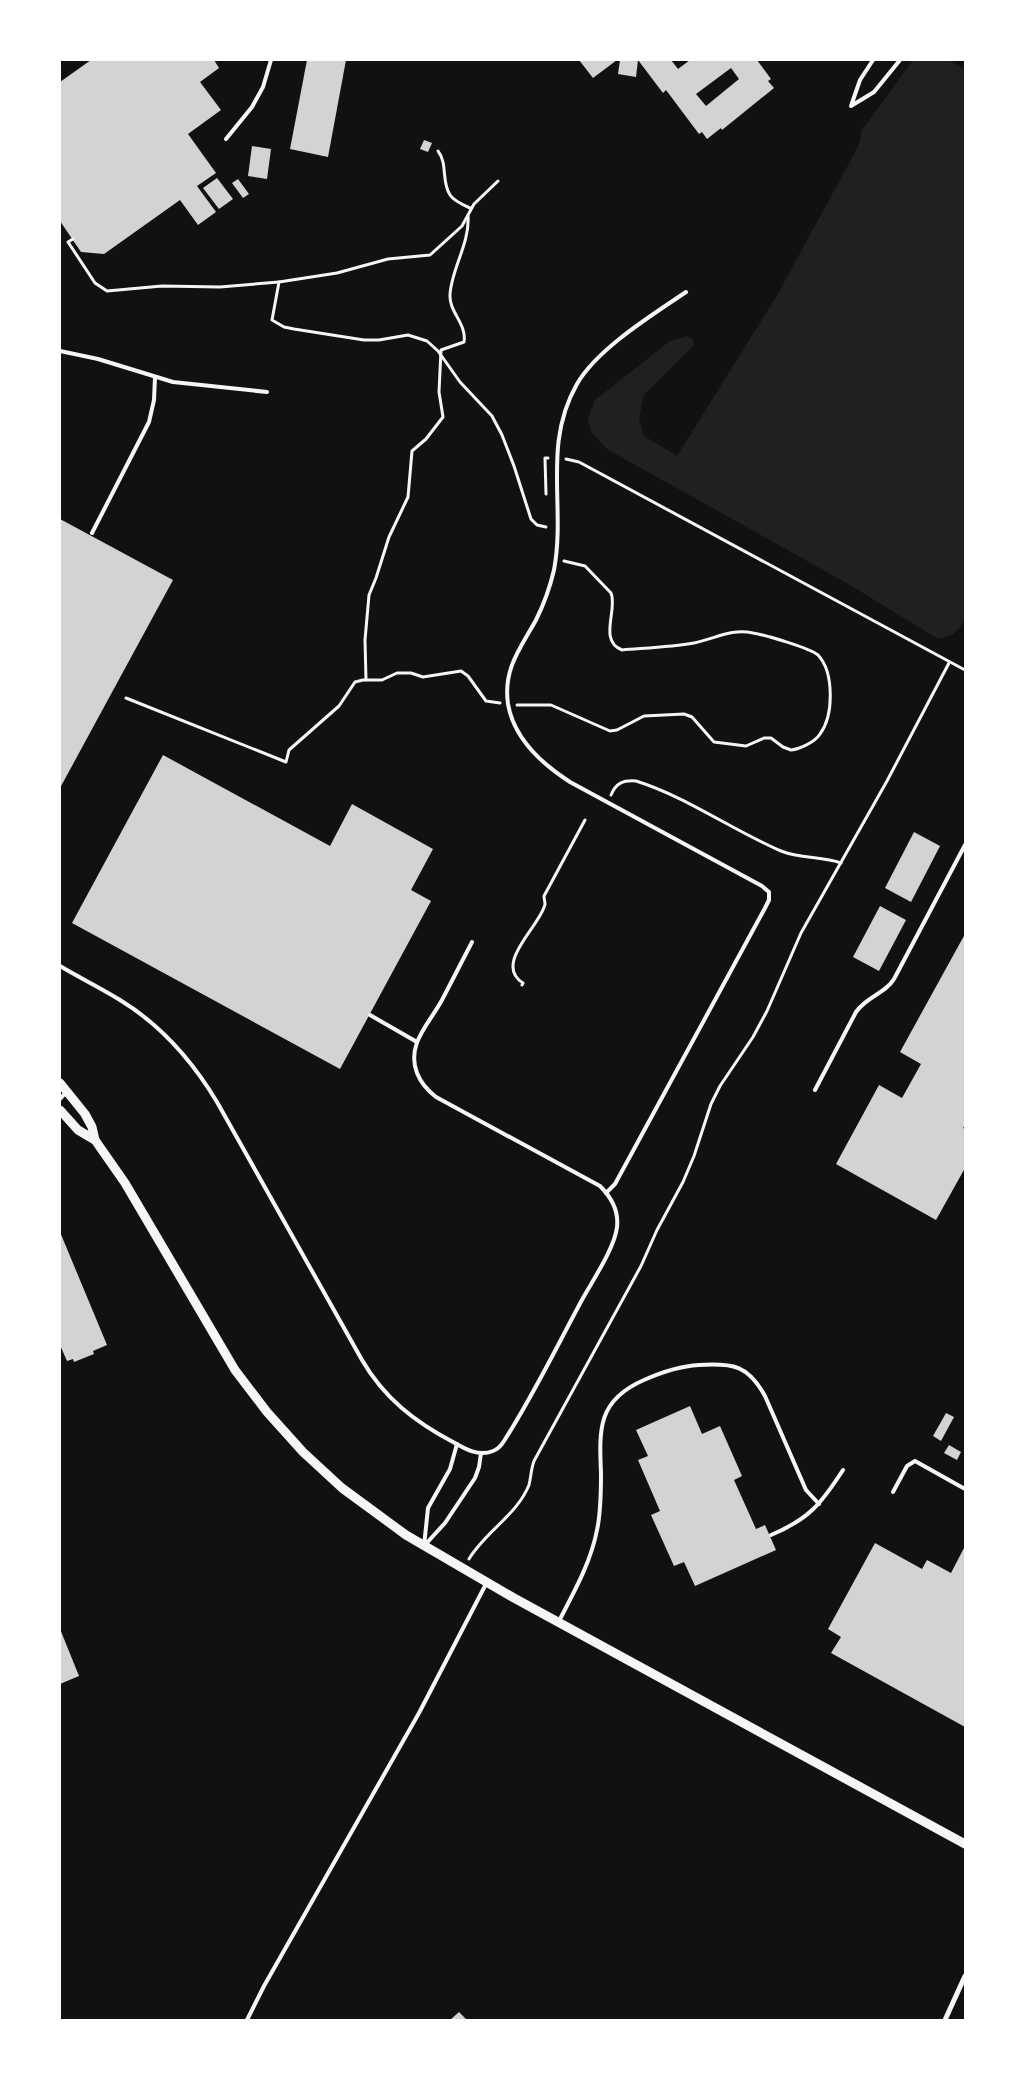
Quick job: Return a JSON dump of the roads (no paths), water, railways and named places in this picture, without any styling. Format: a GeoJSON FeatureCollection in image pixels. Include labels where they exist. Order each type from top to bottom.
{"type":"FeatureCollection","features":[{"type":"Feature","properties":{"kind":"street"},"geometry":{"type":"LineString","coordinates":[[60,1083],[89,1121],[95,1140],[125,1183],[220,1347],[267,1412],[302,1452],[342,1488],[384,1520],[424,1546],[965,1844]]}},
{"type":"Feature","properties":{"kind":"street"},"geometry":{"type":"LineString","coordinates":[[60,1110],[78,1130],[95,1140]]}},
{"type":"Feature","properties":{"kind":"street"},"geometry":{"type":"LineString","coordinates":[[945,2020],[965,1976]]}},
{"type":"Feature","properties":{"kind":"lane"},"geometry":{"type":"LineString","coordinates":[[226,139],[252,107],[263,87],[271,60]]}},
{"type":"Feature","properties":{"kind":"lane"},"geometry":{"type":"LineString","coordinates":[[873,60],[860,80],[851,106],[874,92],[900,60]]}},
{"type":"Feature","properties":{"kind":"lane"},"geometry":{"type":"LineString","coordinates":[[606,1193],[613,1187],[625,1167],[765,908],[770,895],[767,889],[762,886],[607,802],[558,774],[536,757],[519,732],[509,708],[507,690],[509,673],[518,651],[543,605],[553,571],[557,536],[556,465],[558,439],[563,417],[572,393],[585,371],[605,352],[686,292]]}},
{"type":"Feature","properties":{"kind":"lane"},"geometry":{"type":"LineString","coordinates":[[60,351],[98,359],[186,384],[267,392]]}},
{"type":"Feature","properties":{"kind":"lane"},"geometry":{"type":"LineString","coordinates":[[92,533],[149,422],[154,400],[155,376]]}},
{"type":"Feature","properties":{"kind":"lane"},"geometry":{"type":"LineString","coordinates":[[815,1090],[862,1003],[890,986],[965,845]]}},
{"type":"Feature","properties":{"kind":"lane"},"geometry":{"type":"LineString","coordinates":[[60,966],[140,1013],[160,1030],[191,1063],[222,1110],[370,1376],[404,1412],[433,1432],[456,1444],[481,1453],[495,1450],[503,1443],[603,1261],[617,1226],[616,1211],[606,1193],[594,1182],[433,1094],[422,1083],[413,1056],[417,1042],[441,1002],[472,942]]}},
{"type":"Feature","properties":{"kind":"lane"},"geometry":{"type":"LineString","coordinates":[[370,1015],[417,1042]]}},
{"type":"Feature","properties":{"kind":"lane"},"geometry":{"type":"LineString","coordinates":[[60,1099],[67,1091]]}},
{"type":"Feature","properties":{"kind":"lane"},"geometry":{"type":"LineString","coordinates":[[559,1621],[589,1560],[597,1529],[602,1420],[613,1400],[632,1385],[659,1373],[691,1366],[729,1365],[745,1370],[758,1384],[765,1396],[806,1490],[819,1504]]}},
{"type":"Feature","properties":{"kind":"lane"},"geometry":{"type":"LineString","coordinates":[[424,1546],[428,1508],[450,1469],[456,1444]]}},
{"type":"Feature","properties":{"kind":"lane"},"geometry":{"type":"LineString","coordinates":[[424,1546],[446,1522],[475,1478],[481,1453]]}},
{"type":"Feature","properties":{"kind":"lane"},"geometry":{"type":"LineString","coordinates":[[894,1492],[907,1466],[915,1461],[965,1490]]}},
{"type":"Feature","properties":{"kind":"lane"},"geometry":{"type":"LineString","coordinates":[[771,1535],[797,1523],[819,1504],[843,1470]]}},
{"type":"Feature","properties":{"kind":"lane"},"geometry":{"type":"LineString","coordinates":[[247,2020],[264,1986],[419,1713],[487,1582]]}}]}
